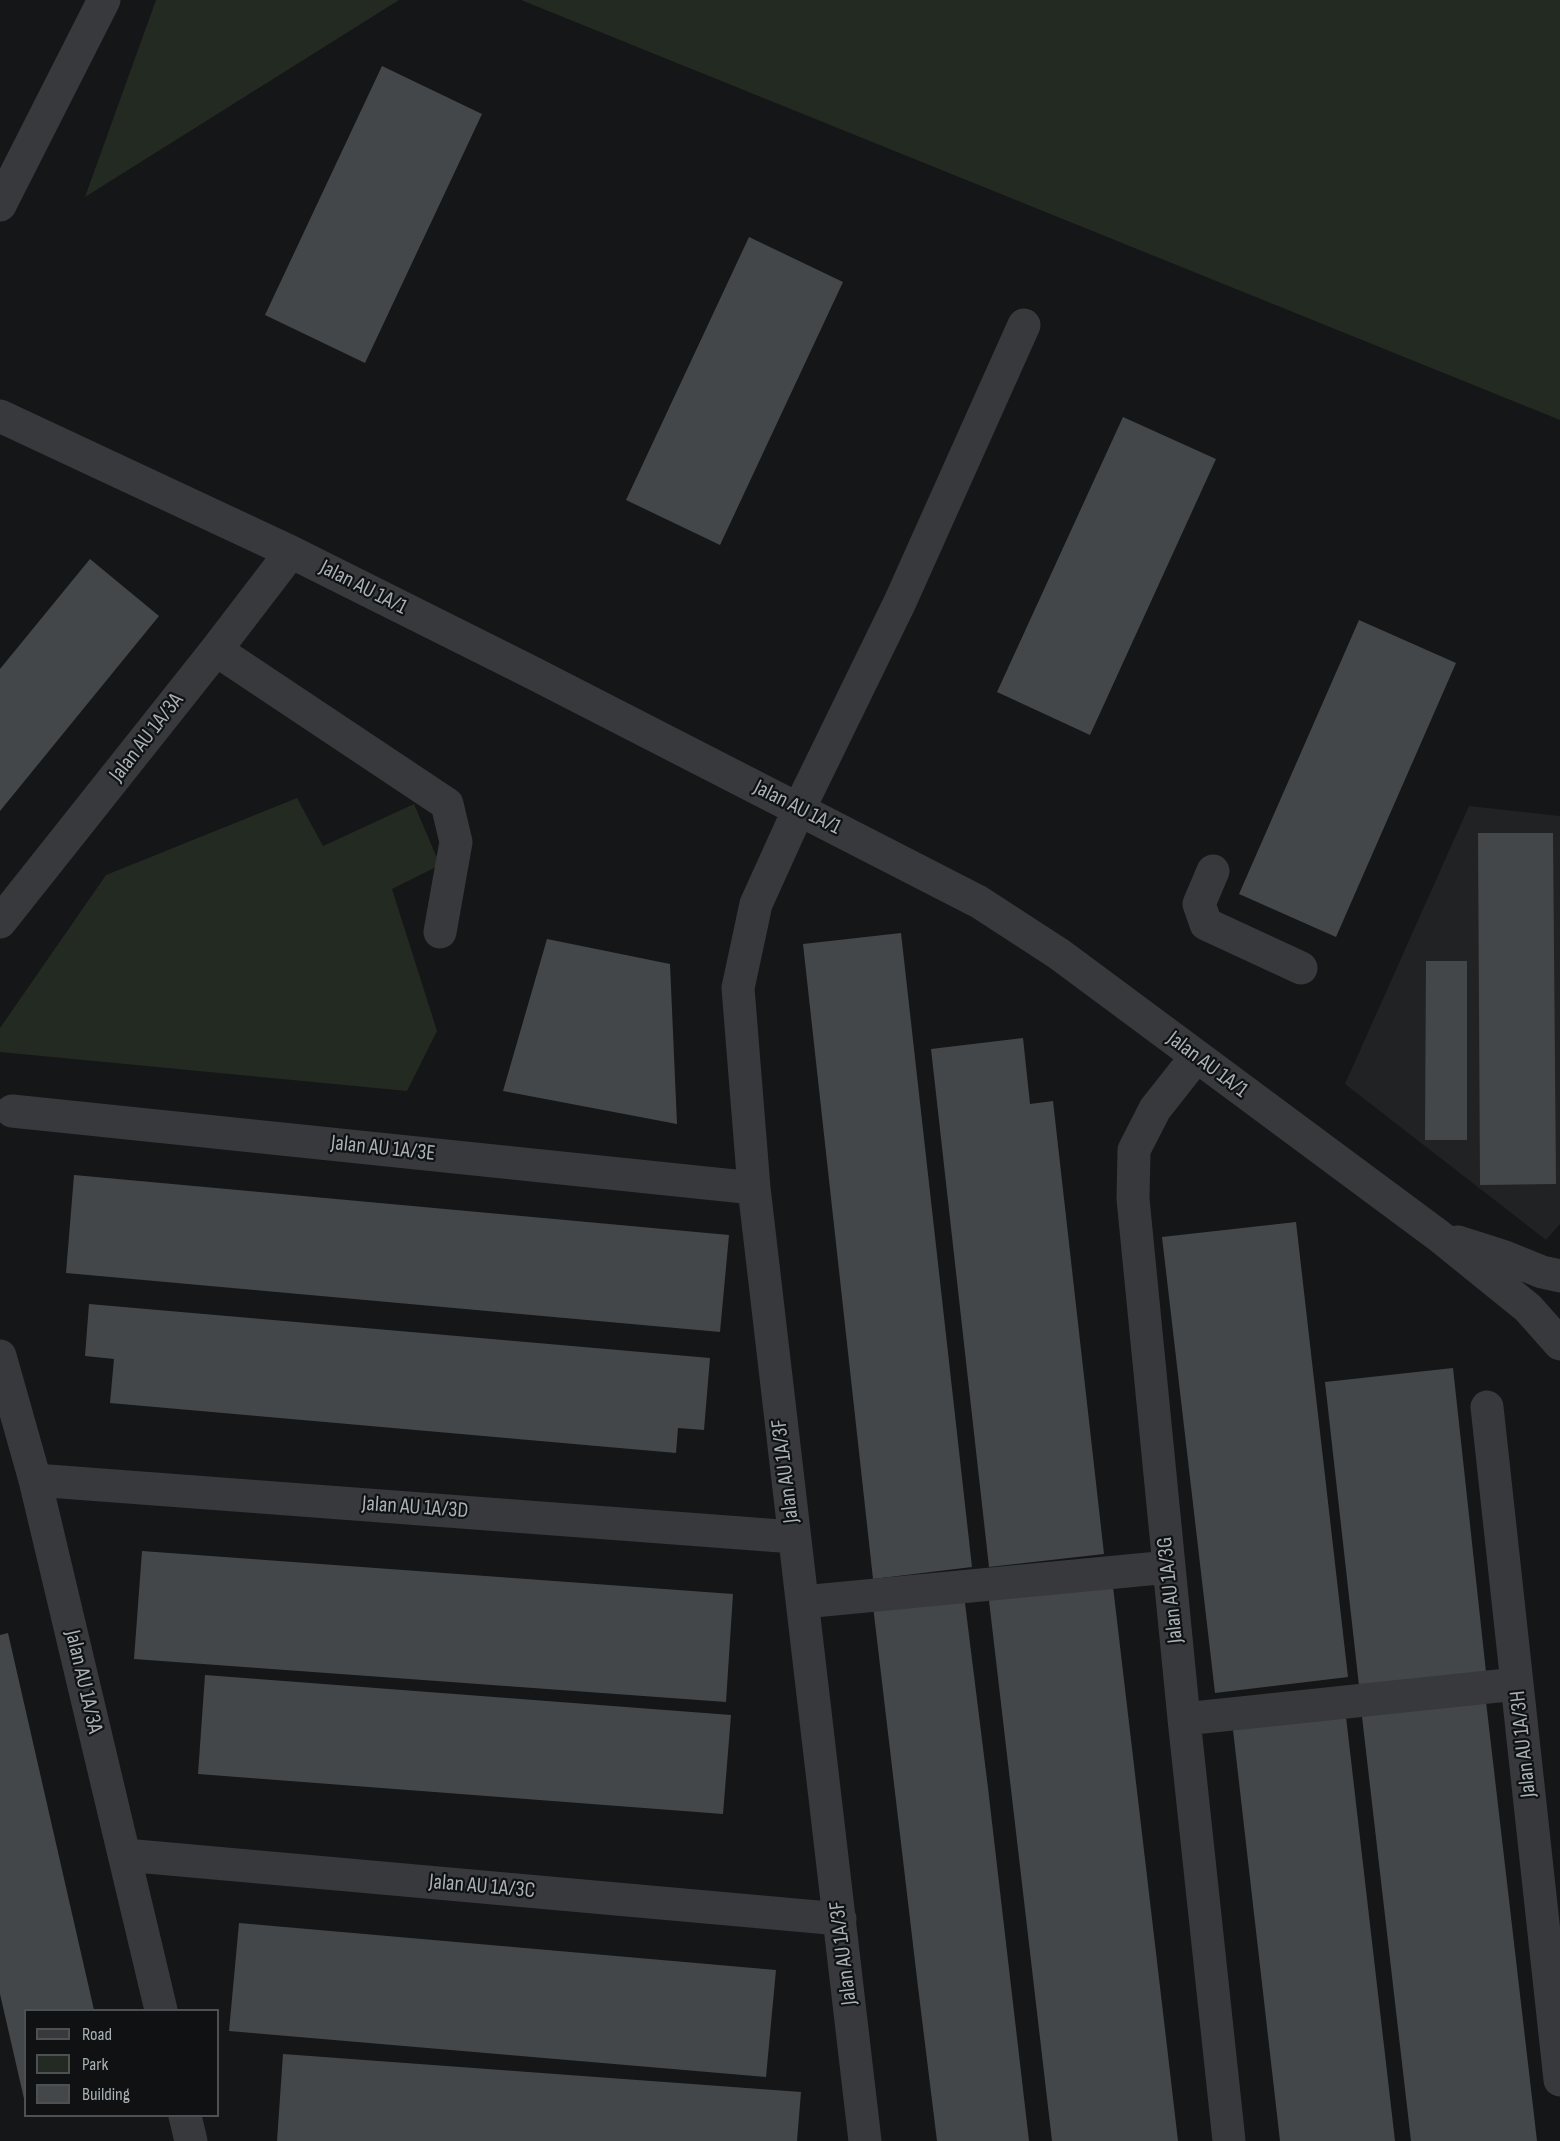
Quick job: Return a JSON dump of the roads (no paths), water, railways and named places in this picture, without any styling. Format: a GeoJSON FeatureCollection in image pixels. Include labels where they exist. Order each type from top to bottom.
{"type":"FeatureCollection","features":[{"type":"Feature","properties":{"kind":"street"},"geometry":{"type":"LineString","coordinates":[[0,205],[104,0]]}},
{"type":"Feature","properties":{"kind":"street","name":"Jalan AU 1A/3F"},"geometry":{"type":"LineString","coordinates":[[865,2141],[754,1188],[738,988],[756,904],[799,809],[900,602],[1023,325]]}},
{"type":"Feature","properties":{"kind":"street","name":"Jalan AU 1A/1"},"geometry":{"type":"LineString","coordinates":[[0,416],[291,552],[540,676],[979,902],[1059,954],[1439,1236],[1528,1308],[1560,1344]]}},
{"type":"Feature","properties":{"kind":"street","name":"Jalan AU 1A/3A"},"geometry":{"type":"LineString","coordinates":[[0,922],[291,552]]}},
{"type":"Feature","properties":{"kind":"street"},"geometry":{"type":"LineString","coordinates":[[216,650],[447,804],[456,842],[440,932]]}},
{"type":"Feature","properties":{"kind":"street"},"geometry":{"type":"LineString","coordinates":[[1213,871],[1199,904],[1206,924],[1301,968]]}},
{"type":"Feature","properties":{"kind":"street","name":"Jalan AU 1A/3G"},"geometry":{"type":"LineString","coordinates":[[1196,1057],[1155,1108],[1134,1150],[1133,1199],[1184,1719],[1229,2141]]}},
{"type":"Feature","properties":{"kind":"street","name":"Jalan AU 1A/3E"},"geometry":{"type":"LineString","coordinates":[[12,1111],[754,1188]]}},
{"type":"Feature","properties":{"kind":"street"},"geometry":{"type":"LineString","coordinates":[[1439,1236],[1505,1257],[1542,1272],[1560,1276]]}},
{"type":"Feature","properties":{"kind":"street"},"geometry":{"type":"LineString","coordinates":[[1528,1308],[1560,1305]]}},
{"type":"Feature","properties":{"kind":"street","name":"Jalan AU 1A/3A"},"geometry":{"type":"LineString","coordinates":[[0,1356],[35,1480],[161,2009]]}},
{"type":"Feature","properties":{"kind":"street","name":"Jalan AU 1A/3H"},"geometry":{"type":"LineString","coordinates":[[1487,1407],[1560,2080]]}},
{"type":"Feature","properties":{"kind":"street","name":"Jalan AU 1A/3D"},"geometry":{"type":"LineString","coordinates":[[35,1480],[794,1537]]}},
{"type":"Feature","properties":{"kind":"street"},"geometry":{"type":"LineString","coordinates":[[803,1602],[1169,1567]]}},
{"type":"Feature","properties":{"kind":"street"},"geometry":{"type":"LineString","coordinates":[[1184,1719],[1517,1684]]}},
{"type":"Feature","properties":{"kind":"street","name":"Jalan AU 1A/3C"},"geometry":{"type":"LineString","coordinates":[[125,1855],[840,1919]]}},
{"type":"Feature","properties":{"kind":"street"},"geometry":{"type":"LineString","coordinates":[[185,2117],[191,2141]]}}]}
